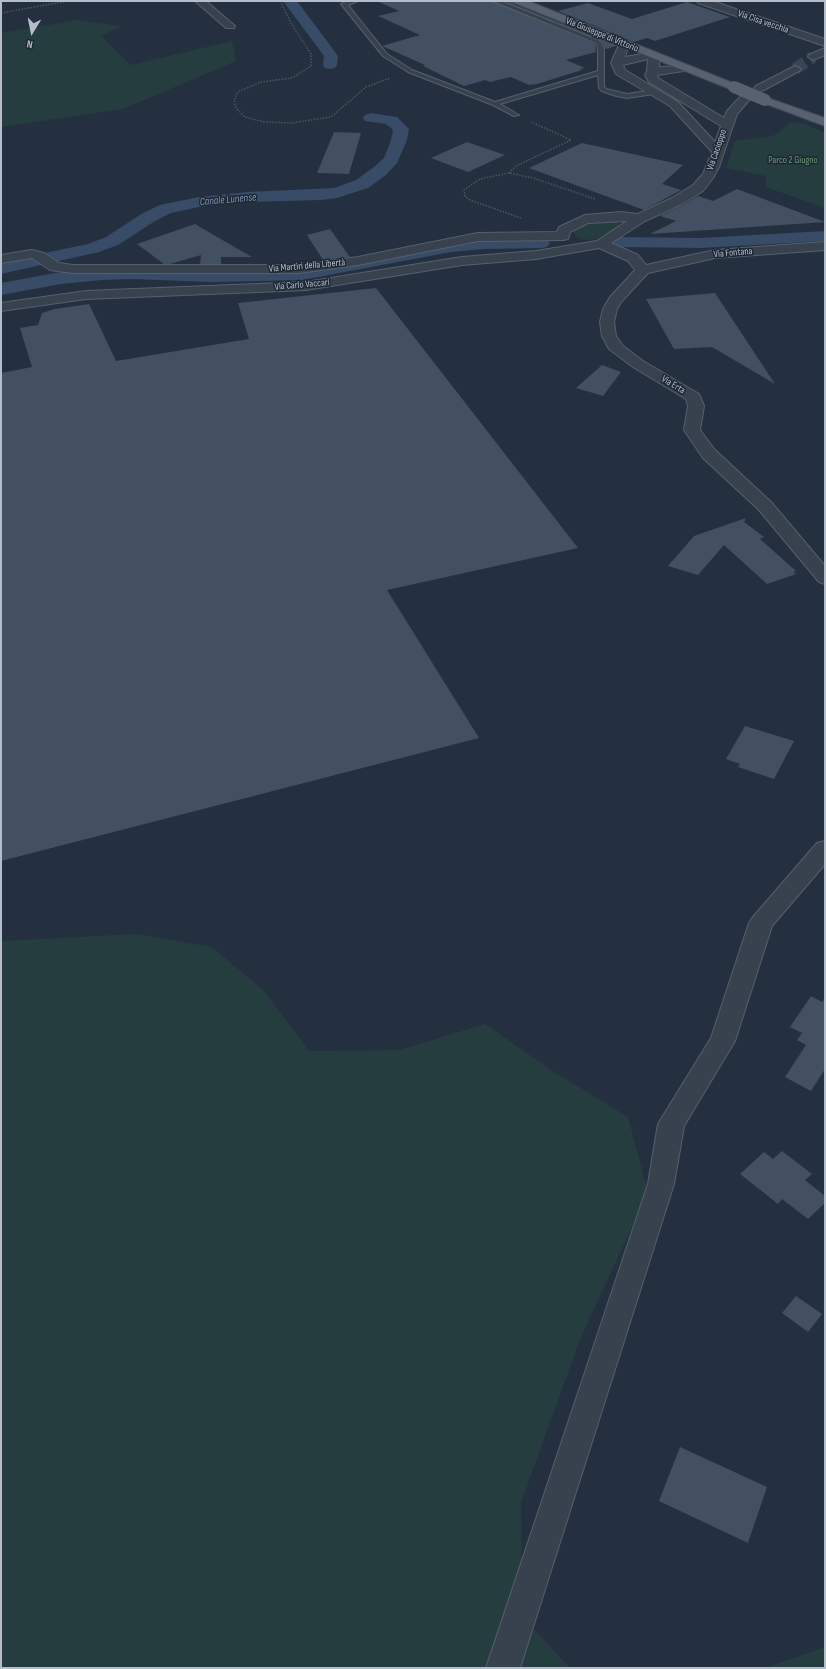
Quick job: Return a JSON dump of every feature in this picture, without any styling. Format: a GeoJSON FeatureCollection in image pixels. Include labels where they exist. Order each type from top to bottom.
{"type":"FeatureCollection","features":[{"type":"Feature","properties":{"kind":"main road","name":"Via Giuseppe di Vittorio"},"geometry":{"type":"LineString","coordinates":[[519,1],[765,100],[825,122]]}},
{"type":"Feature","properties":{"kind":"street"},"geometry":{"type":"LineString","coordinates":[[200,1],[230,26]]}},
{"type":"Feature","properties":{"kind":"street","name":"Via Cisa vecchia"},"geometry":{"type":"LineString","coordinates":[[702,1],[822,40]]}},
{"type":"Feature","properties":{"kind":"street"},"geometry":{"type":"LineString","coordinates":[[622,42],[623,47],[617,64],[620,72],[674,104],[718,151]]}},
{"type":"Feature","properties":{"kind":"street"},"geometry":{"type":"LineString","coordinates":[[813,57],[825,51]]}},
{"type":"Feature","properties":{"kind":"street"},"geometry":{"type":"LineString","coordinates":[[617,64],[638,57],[654,55],[653,71],[651,75],[653,80],[726,124]]}},
{"type":"Feature","properties":{"kind":"street"},"geometry":{"type":"LineString","coordinates":[[653,71],[686,68]]}},
{"type":"Feature","properties":{"kind":"street"},"geometry":{"type":"LineString","coordinates":[[760,88],[795,69]]}},
{"type":"Feature","properties":{"kind":"street","name":"Via Cacioppo"},"geometry":{"type":"LineString","coordinates":[[640,218],[672,203],[698,188],[709,175],[731,113],[742,100],[720,104],[677,95]]}},
{"type":"Feature","properties":{"kind":"street"},"geometry":{"type":"LineString","coordinates":[[690,122],[726,124]]}},
{"type":"Feature","properties":{"kind":"street"},"geometry":{"type":"LineString","coordinates":[[575,249],[563,236],[564,230],[585,219],[621,216],[640,218]]}},
{"type":"Feature","properties":{"kind":"street"},"geometry":{"type":"LineString","coordinates":[[602,244],[640,218]]}},
{"type":"Feature","properties":{"kind":"street","name":"Via Martiri della Libertà"},"geometry":{"type":"LineString","coordinates":[[1,259],[32,254],[59,267],[73,269],[299,269],[358,261],[413,249],[478,238],[563,236]]}},
{"type":"Feature","properties":{"kind":"street"},"geometry":{"type":"LineString","coordinates":[[602,244],[633,258],[643,270]]}},
{"type":"Feature","properties":{"kind":"street","name":"Via Carlo Vaccari"},"geometry":{"type":"LineString","coordinates":[[1,307],[86,295],[306,286],[462,261],[536,254],[602,244]]}},
{"type":"Feature","properties":{"kind":"street","name":"Via Fontana"},"geometry":{"type":"LineString","coordinates":[[643,270],[715,254],[825,246]]}},
{"type":"Feature","properties":{"kind":"street","name":"Via Erta"},"geometry":{"type":"LineString","coordinates":[[643,270],[615,300],[610,309],[607,322],[609,336],[617,349],[638,364],[693,397],[696,406],[692,430],[709,454],[765,506],[825,578]]}},
{"type":"Feature","properties":{"kind":"street"},"geometry":{"type":"LineString","coordinates":[[503,1668],[661,1184],[671,1124],[723,1041],[761,923],[825,849]]}},
{"type":"Feature","properties":{"kind":"lane"},"geometry":{"type":"LineString","coordinates":[[355,1],[344,4],[384,56],[410,71],[495,104],[516,115]]}},
{"type":"Feature","properties":{"kind":"lane"},"geometry":{"type":"LineString","coordinates":[[496,1],[598,42],[601,48],[600,72],[596,85]]}},
{"type":"Feature","properties":{"kind":"lane"},"geometry":{"type":"LineString","coordinates":[[495,104],[600,72]]}},
{"type":"Feature","properties":{"kind":"lane"},"geometry":{"type":"LineString","coordinates":[[574,80],[596,85],[609,93],[622,96],[640,95],[654,92]]}},
{"type":"Feature","properties":{"kind":"path"},"geometry":{"type":"LineString","coordinates":[[1,14],[68,1]]}},
{"type":"Feature","properties":{"kind":"path"},"geometry":{"type":"LineString","coordinates":[[280,1],[291,23],[311,54],[311,66],[292,78],[261,82],[238,92],[234,100],[236,108],[246,117],[264,122],[291,123],[331,117],[366,88],[410,71]]}},
{"type":"Feature","properties":{"kind":"path"},"geometry":{"type":"LineString","coordinates":[[509,173],[516,166],[571,140],[516,115]]}},
{"type":"Feature","properties":{"kind":"path"},"geometry":{"type":"LineString","coordinates":[[522,219],[516,215],[470,200],[465,196],[464,190],[480,179],[509,173],[533,178],[597,200]]}},
{"type":"Feature","properties":{"kind":"green space"},"geometry":{"type":"Polygon","coordinates":[[[78,20],[121,26],[101,36],[131,65],[232,41],[236,61],[123,109],[1,127],[1,33],[78,20]]]}},
{"type":"Feature","properties":{"kind":"green space","name":"Parco 2 Giugno"},"geometry":{"type":"Polygon","coordinates":[[[792,122],[802,123],[825,133],[825,208],[766,187],[766,176],[726,168],[735,141],[773,136],[792,122]]]}},
{"type":"Feature","properties":{"kind":"green space"},"geometry":{"type":"Polygon","coordinates":[[[614,220],[619,222],[619,226],[613,231],[596,239],[585,240],[574,234],[575,229],[586,221],[614,220]]]}},
{"type":"Feature","properties":{"kind":"green space"},"geometry":{"type":"Polygon","coordinates":[[[137,934],[212,947],[263,990],[309,1051],[399,1050],[485,1024],[554,1072],[628,1117],[648,1192],[579,1342],[521,1503],[522,1616],[570,1668],[1,1668],[1,941],[137,934]]]}},
{"type":"Feature","properties":{"kind":"green space"},"geometry":{"type":"Polygon","coordinates":[[[825,1647],[825,1668],[765,1668],[825,1647]]]}},
{"type":"Feature","properties":{"kind":"building"},"geometry":{"type":"Polygon","coordinates":[[[377,1],[492,1],[595,44],[596,52],[566,60],[585,68],[580,69],[582,70],[537,84],[529,85],[511,77],[490,82],[485,80],[464,86],[423,66],[425,65],[382,46],[420,35],[378,16],[399,11],[377,1]]]}},
{"type":"Feature","properties":{"kind":"building"},"geometry":{"type":"Polygon","coordinates":[[[505,1],[513,1],[514,4],[616,46],[606,49],[601,40],[505,1]]]}},
{"type":"Feature","properties":{"kind":"building"},"geometry":{"type":"Polygon","coordinates":[[[687,2],[730,17],[655,41],[647,38],[634,42],[558,11],[588,3],[632,19],[687,2]]]}},
{"type":"Feature","properties":{"kind":"building"},"geometry":{"type":"Polygon","coordinates":[[[334,132],[361,133],[349,174],[317,173],[334,132]]]}},
{"type":"Feature","properties":{"kind":"building"},"geometry":{"type":"Polygon","coordinates":[[[467,142],[505,155],[468,172],[431,158],[467,142]]]}},
{"type":"Feature","properties":{"kind":"building"},"geometry":{"type":"Polygon","coordinates":[[[582,143],[683,165],[662,184],[681,190],[644,210],[529,168],[582,143]]]}},
{"type":"Feature","properties":{"kind":"building"},"geometry":{"type":"Polygon","coordinates":[[[737,189],[825,222],[650,234],[676,221],[660,216],[698,196],[713,201],[737,189]]]}},
{"type":"Feature","properties":{"kind":"building"},"geometry":{"type":"Polygon","coordinates":[[[195,224],[252,257],[221,257],[221,264],[200,264],[201,255],[170,264],[164,264],[137,244],[195,224]]]}},
{"type":"Feature","properties":{"kind":"building"},"geometry":{"type":"Polygon","coordinates":[[[330,229],[350,257],[323,260],[307,235],[330,229]]]}},
{"type":"Feature","properties":{"kind":"building"},"geometry":{"type":"Polygon","coordinates":[[[376,288],[578,548],[387,590],[479,738],[1,861],[1,373],[32,367],[20,328],[38,325],[42,313],[55,309],[89,304],[116,361],[249,339],[238,303],[376,288]]]}},
{"type":"Feature","properties":{"kind":"building"},"geometry":{"type":"Polygon","coordinates":[[[715,293],[775,384],[712,347],[674,349],[646,299],[715,293]]]}},
{"type":"Feature","properties":{"kind":"building"},"geometry":{"type":"Polygon","coordinates":[[[602,365],[621,372],[603,396],[576,388],[602,365]]]}},
{"type":"Feature","properties":{"kind":"building"},"geometry":{"type":"Polygon","coordinates":[[[746,518],[744,522],[764,537],[760,539],[796,571],[793,572],[796,574],[767,584],[724,545],[698,575],[668,566],[694,536],[746,518]]]}},
{"type":"Feature","properties":{"kind":"building"},"geometry":{"type":"Polygon","coordinates":[[[745,726],[794,741],[774,779],[738,767],[740,764],[726,759],[745,726]]]}},
{"type":"Feature","properties":{"kind":"building"},"geometry":{"type":"Polygon","coordinates":[[[811,996],[822,1002],[825,998],[825,1069],[811,1091],[785,1077],[806,1045],[797,1040],[802,1033],[790,1027],[811,996]]]}},
{"type":"Feature","properties":{"kind":"building"},"geometry":{"type":"Polygon","coordinates":[[[782,1151],[812,1174],[805,1180],[825,1196],[825,1203],[808,1219],[782,1199],[778,1204],[740,1174],[764,1152],[773,1159],[782,1151]]]}},
{"type":"Feature","properties":{"kind":"building"},"geometry":{"type":"Polygon","coordinates":[[[796,1296],[822,1314],[808,1332],[782,1313],[796,1296]]]}},
{"type":"Feature","properties":{"kind":"building"},"geometry":{"type":"Polygon","coordinates":[[[680,1447],[767,1487],[748,1543],[659,1501],[680,1447]]]}},
{"type":"Feature","properties":{"kind":"waterway","name":"Canale Lunense"},"geometry":{"type":"LineString","coordinates":[[290,1],[331,56],[330,65]]}},
{"type":"Feature","properties":{"kind":"waterway","name":"Canale Lunense"},"geometry":{"type":"LineString","coordinates":[[1,268],[93,248],[112,241],[149,217],[166,209],[199,202],[247,197],[321,195],[337,193],[362,184],[380,171],[391,160],[399,140],[401,129],[391,120],[371,118]]}},
{"type":"Feature","properties":{"kind":"waterway"},"geometry":{"type":"LineString","coordinates":[[621,242],[701,243],[825,236]]}},
{"type":"Feature","properties":{"kind":"waterway"},"geometry":{"type":"LineString","coordinates":[[1,289],[61,278],[102,274],[131,273],[213,276],[302,274],[451,247],[483,244],[541,243]]}},
{"type":"Feature","properties":{"kind":"tunnel"},"geometry":{"type":"LineString","coordinates":[[795,69],[813,57]]}}]}
